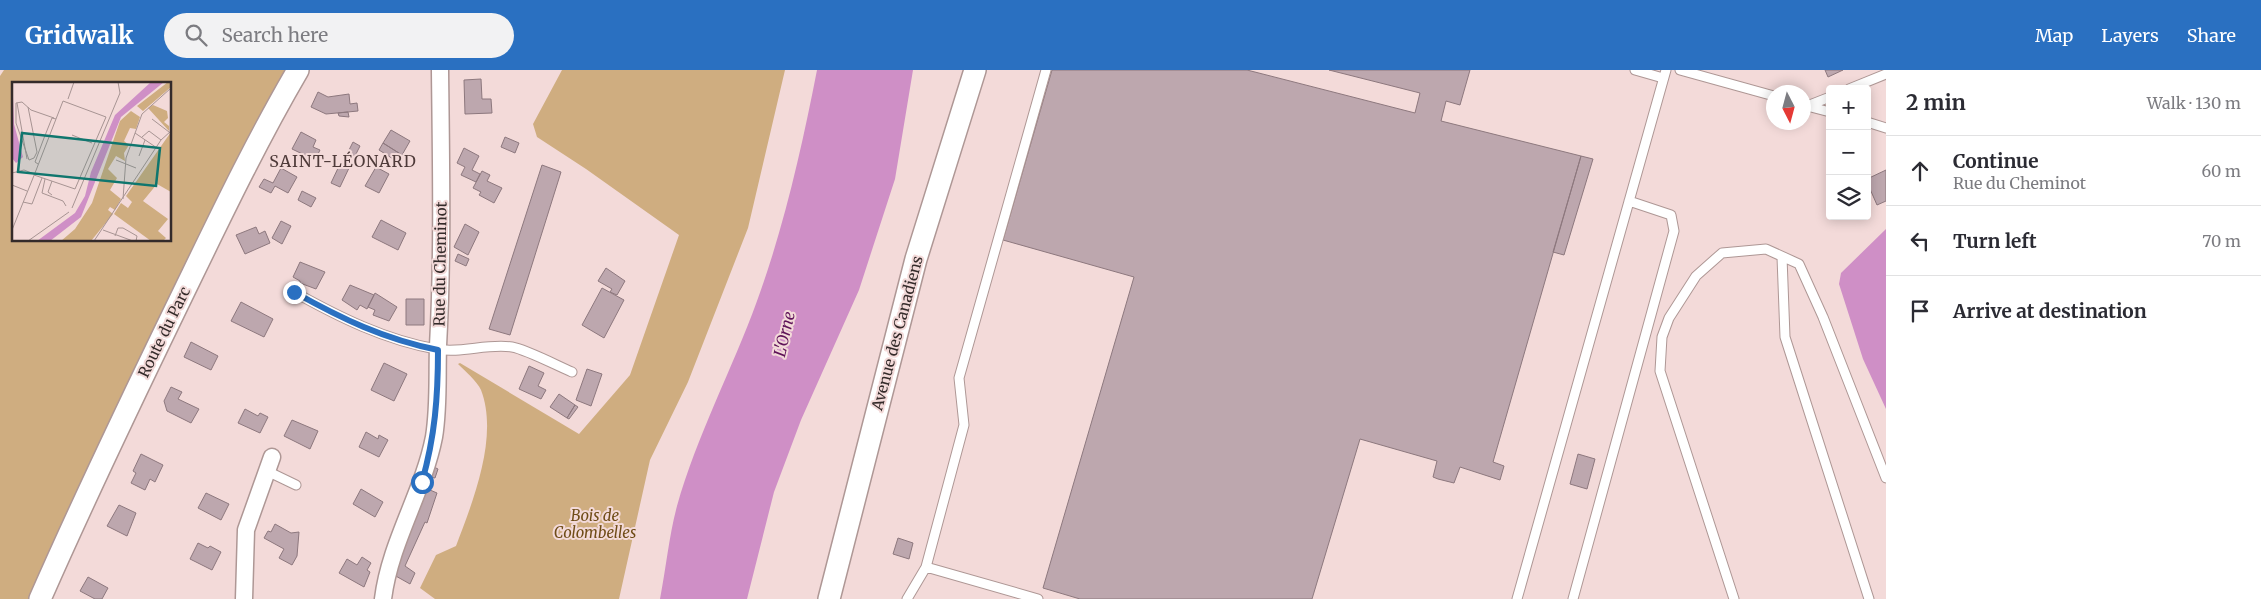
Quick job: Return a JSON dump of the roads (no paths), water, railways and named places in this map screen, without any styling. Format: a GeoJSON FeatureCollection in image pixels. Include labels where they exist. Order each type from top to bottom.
{"type":"FeatureCollection","features":[{"type":"Feature","properties":{"kind":"street","name":"Route du Parc"},"geometry":{"type":"LineString","coordinates":[[41,598],[128,407],[230,197],[268,121],[298,70]]}},
{"type":"Feature","properties":{"kind":"street","name":"Rue du Cheminot"},"geometry":{"type":"LineString","coordinates":[[383,599],[385,584],[397,544],[422,482],[430,456],[437,410],[441,296],[440,70]]}},
{"type":"Feature","properties":{"kind":"street","name":"Avenue des Canadiens"},"geometry":{"type":"LineString","coordinates":[[829,599],[916,260],[974,70]]}},
{"type":"Feature","properties":{"kind":"street"},"geometry":{"type":"LineString","coordinates":[[244,599],[246,530],[270,464]]}},
{"type":"Feature","properties":{"kind":"lane"},"geometry":{"type":"LineString","coordinates":[[907,599],[926,567],[964,424],[959,378],[1046,70]]}},
{"type":"Feature","properties":{"kind":"lane"},"geometry":{"type":"LineString","coordinates":[[1517,599],[1665,74],[1635,70]]}},
{"type":"Feature","properties":{"kind":"lane"},"geometry":{"type":"LineString","coordinates":[[1680,70],[1766,94]]}},
{"type":"Feature","properties":{"kind":"lane"},"geometry":{"type":"LineString","coordinates":[[1860,85],[1886,74]]}},
{"type":"Feature","properties":{"kind":"lane"},"geometry":{"type":"LineString","coordinates":[[1811,103],[1826,98]]}},
{"type":"Feature","properties":{"kind":"lane"},"geometry":{"type":"LineString","coordinates":[[1811,107],[1826,111]]}},
{"type":"Feature","properties":{"kind":"lane"},"geometry":{"type":"LineString","coordinates":[[1871,123],[1886,128]]}},
{"type":"Feature","properties":{"kind":"lane"},"geometry":{"type":"LineString","coordinates":[[1573,599],[1674,230],[1671,215],[1629,200]]}},
{"type":"Feature","properties":{"kind":"lane"},"geometry":{"type":"LineString","coordinates":[[1734,599],[1660,371],[1662,337],[1669,318],[1696,276],[1722,253],[1766,249],[1799,264],[1823,317],[1886,478]]}},
{"type":"Feature","properties":{"kind":"lane"},"geometry":{"type":"LineString","coordinates":[[1782,257],[1785,337],[1869,599]]}},
{"type":"Feature","properties":{"kind":"lane"},"geometry":{"type":"LineString","coordinates":[[294,292],[339,316],[402,342],[438,350],[459,351],[512,347],[572,372]]}},
{"type":"Feature","properties":{"kind":"lane"},"geometry":{"type":"LineString","coordinates":[[1646,332],[1662,337]]}},
{"type":"Feature","properties":{"kind":"lane"},"geometry":{"type":"LineString","coordinates":[[270,464],[296,484]]}},
{"type":"Feature","properties":{"kind":"lane"},"geometry":{"type":"LineString","coordinates":[[926,567],[1038,599]]}},
{"type":"Feature","properties":{"kind":"water","name":"L'Orne"},"geometry":{"type":"Polygon","coordinates":[[[817,70],[913,70],[895,179],[859,290],[801,420],[774,492],[747,599],[660,599],[677,506],[685,480],[747,327],[776,245],[792,187],[817,70]]]}},
{"type":"Feature","properties":{"kind":"water"},"geometry":{"type":"Polygon","coordinates":[[[1886,229],[1886,409],[1863,359],[1839,284],[1841,273],[1886,229]]]}},
{"type":"Feature","properties":{"kind":"district","name":"SAINT-LÉONARD"},"geometry":{"type":"Point","coordinates":[343,161]}},
{"type":"Feature","properties":{"kind":"park label","name":"Bois de Colombelles"},"geometry":{"type":"Point","coordinates":[595,524]}}]}
